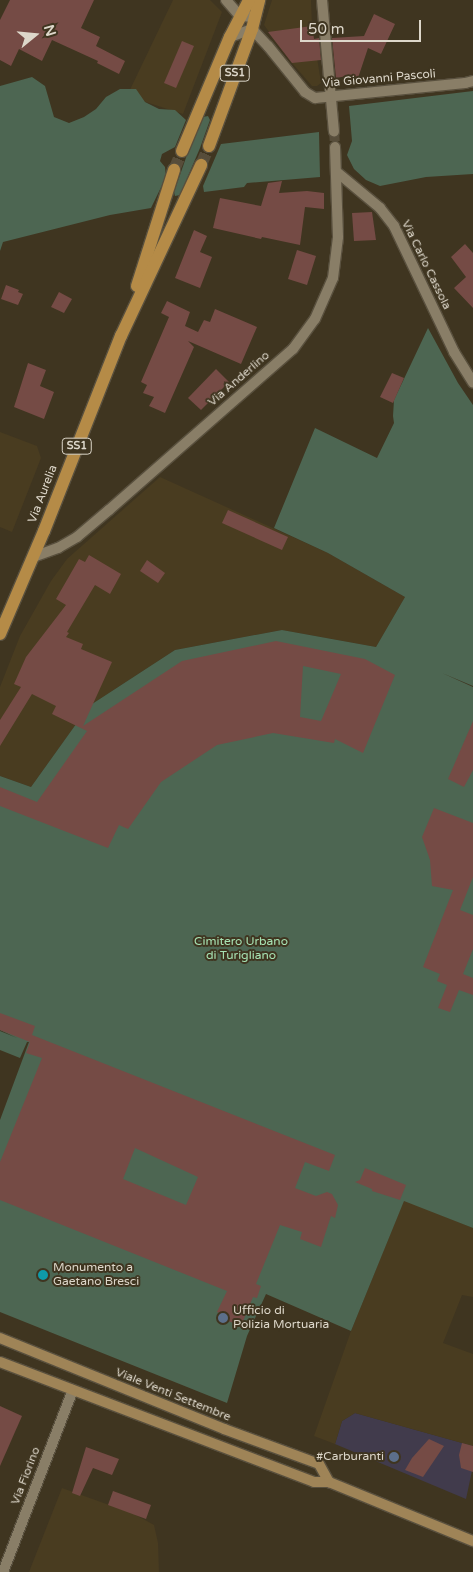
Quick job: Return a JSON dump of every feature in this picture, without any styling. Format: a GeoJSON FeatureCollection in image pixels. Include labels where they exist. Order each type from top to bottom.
{"type":"FeatureCollection","features":[{"type":"Feature","properties":{"kind":"main road","name":"SS1"},"geometry":{"type":"LineString","coordinates":[[182,151],[230,37],[249,0]]}},
{"type":"Feature","properties":{"kind":"main road","name":"SS1"},"geometry":{"type":"LineString","coordinates":[[209,146],[252,29],[259,0]]}},
{"type":"Feature","properties":{"kind":"main road","name":"Via Aurelia"},"geometry":{"type":"LineString","coordinates":[[0,634],[33,557],[121,336],[201,165]]}},
{"type":"Feature","properties":{"kind":"main road","name":"Via Aurelia"},"geometry":{"type":"LineString","coordinates":[[121,336],[174,170]]}},
{"type":"Feature","properties":{"kind":"main road","name":"Viale Venti Settembre"},"geometry":{"type":"LineString","coordinates":[[0,1338],[224,1429],[319,1464],[329,1482]]}},
{"type":"Feature","properties":{"kind":"main road"},"geometry":{"type":"LineString","coordinates":[[0,1362],[314,1482],[329,1482],[473,1541]]}},
{"type":"Feature","properties":{"kind":"street"},"geometry":{"type":"LineString","coordinates":[[226,0],[240,16],[255,16]]}},
{"type":"Feature","properties":{"kind":"street"},"geometry":{"type":"LineString","coordinates":[[322,0],[334,131]]}},
{"type":"Feature","properties":{"kind":"street"},"geometry":{"type":"LineString","coordinates":[[230,37],[252,29]]}},
{"type":"Feature","properties":{"kind":"street","name":"Via Giovanni Pascoli"},"geometry":{"type":"LineString","coordinates":[[252,29],[305,92],[315,98],[465,84],[473,81]]}},
{"type":"Feature","properties":{"kind":"street","name":"Via Anderlino"},"geometry":{"type":"LineString","coordinates":[[33,557],[58,548],[77,537],[293,349],[315,319],[333,278],[338,238],[338,173],[335,147]]}},
{"type":"Feature","properties":{"kind":"street","name":"Via Carlo Cassola"},"geometry":{"type":"LineString","coordinates":[[338,173],[380,208],[394,226],[454,352],[473,382]]}},
{"type":"Feature","properties":{"kind":"street","name":"Via Fiorino"},"geometry":{"type":"LineString","coordinates":[[3,1572],[73,1390]]}},
{"type":"Feature","properties":{"kind":"shaded area"},"geometry":{"type":"Polygon","coordinates":[[[173,0],[210,0],[222,12],[183,114],[127,96],[173,0]]]}},
{"type":"Feature","properties":{"kind":"shaded area"},"geometry":{"type":"Polygon","coordinates":[[[272,0],[311,0],[312,26],[321,83],[317,86],[312,86],[292,63],[264,25],[272,0]]]}},
{"type":"Feature","properties":{"kind":"shaded area"},"geometry":{"type":"Polygon","coordinates":[[[0,432],[37,446],[41,458],[12,532],[0,527],[0,432]]]}},
{"type":"Feature","properties":{"kind":"shaded area"},"geometry":{"type":"Polygon","coordinates":[[[160,477],[328,553],[405,597],[376,647],[282,630],[175,650],[89,706],[31,787],[0,776],[0,687],[20,636],[51,581],[67,559],[160,477]]]}},
{"type":"Feature","properties":{"kind":"shaded area"},"geometry":{"type":"Polygon","coordinates":[[[404,1200],[473,1228],[473,1297],[462,1295],[443,1343],[473,1354],[473,1446],[355,1413],[342,1421],[335,1444],[314,1436],[351,1331],[404,1200]]]}},
{"type":"Feature","properties":{"kind":"shaded area"},"geometry":{"type":"Polygon","coordinates":[[[355,1413],[473,1446],[473,1466],[466,1499],[335,1444],[342,1421],[355,1413]]]}},
{"type":"Feature","properties":{"kind":"shaded area"},"geometry":{"type":"Polygon","coordinates":[[[62,1488],[134,1514],[154,1525],[158,1543],[159,1572],[29,1572],[62,1488]]]}},
{"type":"Feature","properties":{"kind":"green space"},"geometry":{"type":"Polygon","coordinates":[[[32,77],[45,86],[54,117],[69,123],[84,117],[96,109],[106,97],[120,89],[136,89],[145,102],[159,109],[175,110],[186,120],[175,147],[162,154],[160,161],[165,167],[166,177],[151,208],[110,215],[3,242],[0,251],[0,86],[32,77]]]}},
{"type":"Feature","properties":{"kind":"green space"},"geometry":{"type":"Polygon","coordinates":[[[473,91],[473,174],[426,177],[380,186],[366,180],[354,169],[347,155],[352,141],[349,106],[473,91]]]}},
{"type":"Feature","properties":{"kind":"green space"},"geometry":{"type":"Polygon","coordinates":[[[208,116],[210,120],[200,148],[180,195],[175,196],[174,192],[188,152],[203,117],[208,116]]]}},
{"type":"Feature","properties":{"kind":"green space"},"geometry":{"type":"Polygon","coordinates":[[[319,132],[320,177],[247,183],[244,187],[204,192],[203,186],[221,144],[319,132]]]}},
{"type":"Feature","properties":{"kind":"green space","name":"Cimitero Urbano di Turigliano"},"geometry":{"type":"Polygon","coordinates":[[[428,328],[458,383],[473,405],[473,686],[442,673],[473,687],[473,1228],[404,1201],[351,1331],[266,1294],[247,1336],[227,1403],[0,1312],[0,1120],[29,1042],[27,1042],[20,1058],[0,1050],[0,1031],[17,1038],[0,1030],[0,776],[31,787],[89,706],[175,650],[282,630],[376,647],[405,597],[328,553],[274,528],[315,428],[377,458],[394,423],[394,400],[428,328]]]}},
{"type":"Feature","properties":{"kind":"building"},"geometry":{"type":"Polygon","coordinates":[[[10,0],[94,0],[81,28],[100,37],[96,46],[125,61],[119,74],[97,63],[98,61],[52,40],[42,61],[19,49],[11,66],[0,60],[0,20],[10,0]]]}},
{"type":"Feature","properties":{"kind":"building"},"geometry":{"type":"Polygon","coordinates":[[[374,14],[395,24],[381,54],[368,48],[358,78],[352,75],[336,78],[332,38],[364,36],[374,14]]]}},
{"type":"Feature","properties":{"kind":"building"},"geometry":{"type":"Polygon","coordinates":[[[312,26],[314,39],[319,38],[321,60],[292,63],[268,32],[312,26]]]}},
{"type":"Feature","properties":{"kind":"building"},"geometry":{"type":"Polygon","coordinates":[[[182,41],[194,46],[176,88],[164,83],[182,41]]]}},
{"type":"Feature","properties":{"kind":"building"},"geometry":{"type":"Polygon","coordinates":[[[282,181],[279,193],[307,191],[324,193],[324,209],[305,207],[300,245],[262,237],[261,239],[213,228],[220,198],[261,206],[268,183],[282,181]]]}},
{"type":"Feature","properties":{"kind":"building"},"geometry":{"type":"Polygon","coordinates":[[[372,212],[376,240],[354,241],[352,213],[372,212]]]}},
{"type":"Feature","properties":{"kind":"building"},"geometry":{"type":"Polygon","coordinates":[[[194,230],[207,236],[200,252],[212,257],[200,288],[175,278],[194,230]]]}},
{"type":"Feature","properties":{"kind":"building"},"geometry":{"type":"Polygon","coordinates":[[[465,244],[473,253],[473,308],[454,288],[466,277],[451,257],[465,244]]]}},
{"type":"Feature","properties":{"kind":"building"},"geometry":{"type":"Polygon","coordinates":[[[297,250],[316,256],[307,285],[288,279],[297,250]]]}},
{"type":"Feature","properties":{"kind":"building"},"geometry":{"type":"Polygon","coordinates":[[[6,285],[19,290],[18,292],[23,294],[18,305],[1,299],[6,285]]]}},
{"type":"Feature","properties":{"kind":"building"},"geometry":{"type":"Polygon","coordinates":[[[59,292],[72,299],[64,313],[51,307],[59,292]]]}},
{"type":"Feature","properties":{"kind":"building"},"geometry":{"type":"Polygon","coordinates":[[[167,301],[190,312],[185,326],[198,332],[204,320],[210,322],[215,309],[257,327],[241,364],[188,341],[194,347],[165,413],[149,406],[154,397],[143,393],[147,385],[141,382],[169,317],[161,313],[167,301]]]}},
{"type":"Feature","properties":{"kind":"building"},"geometry":{"type":"Polygon","coordinates":[[[28,363],[46,370],[40,386],[54,392],[44,419],[14,407],[28,363]]]}},
{"type":"Feature","properties":{"kind":"building"},"geometry":{"type":"Polygon","coordinates":[[[216,369],[229,382],[201,410],[188,398],[216,369]]]}},
{"type":"Feature","properties":{"kind":"building"},"geometry":{"type":"Polygon","coordinates":[[[392,373],[404,378],[393,403],[380,397],[392,373]]]}},
{"type":"Feature","properties":{"kind":"building"},"geometry":{"type":"Polygon","coordinates":[[[228,510],[288,537],[282,550],[222,523],[228,510]]]}},
{"type":"Feature","properties":{"kind":"building"},"geometry":{"type":"Polygon","coordinates":[[[89,555],[121,574],[110,594],[95,585],[67,632],[69,633],[66,637],[83,644],[81,649],[112,662],[83,726],[182,661],[276,641],[365,659],[395,675],[363,753],[335,739],[334,743],[273,733],[217,745],[161,782],[128,829],[119,825],[108,848],[0,806],[0,787],[37,802],[87,731],[52,714],[56,706],[32,694],[0,746],[0,720],[21,687],[14,684],[26,657],[66,605],[56,599],[79,559],[85,562],[89,555]],[[303,666],[300,717],[321,721],[341,674],[303,666]]]}},
{"type":"Feature","properties":{"kind":"building"},"geometry":{"type":"Polygon","coordinates":[[[147,560],[165,573],[158,583],[140,571],[147,560]]]}},
{"type":"Feature","properties":{"kind":"building"},"geometry":{"type":"Polygon","coordinates":[[[473,721],[473,770],[464,787],[448,779],[473,721]]]}},
{"type":"Feature","properties":{"kind":"building"},"geometry":{"type":"Polygon","coordinates":[[[434,808],[473,823],[473,877],[460,910],[473,915],[473,949],[463,974],[473,978],[473,995],[459,990],[450,1012],[438,1008],[447,985],[437,981],[440,974],[423,967],[453,890],[432,886],[430,860],[422,837],[434,808]]]}},
{"type":"Feature","properties":{"kind":"building"},"geometry":{"type":"Polygon","coordinates":[[[0,1013],[35,1026],[32,1035],[335,1155],[329,1171],[305,1162],[295,1188],[316,1196],[327,1192],[332,1194],[338,1205],[335,1218],[331,1216],[321,1247],[300,1239],[302,1232],[280,1225],[256,1284],[261,1286],[257,1298],[253,1297],[241,1326],[228,1321],[229,1317],[217,1312],[227,1291],[0,1200],[0,1162],[42,1058],[26,1053],[30,1042],[0,1030],[0,1013]],[[135,1148],[123,1179],[186,1205],[198,1177],[135,1148]]]}},
{"type":"Feature","properties":{"kind":"building"},"geometry":{"type":"Polygon","coordinates":[[[365,1168],[406,1185],[400,1200],[372,1191],[372,1189],[355,1182],[360,1180],[365,1168]]]}},
{"type":"Feature","properties":{"kind":"building"},"geometry":{"type":"Polygon","coordinates":[[[0,1406],[22,1416],[0,1466],[0,1406]]]}},
{"type":"Feature","properties":{"kind":"building"},"geometry":{"type":"Polygon","coordinates":[[[429,1439],[444,1446],[423,1477],[405,1470],[412,1458],[429,1439]]]}},
{"type":"Feature","properties":{"kind":"building"},"geometry":{"type":"Polygon","coordinates":[[[462,1443],[473,1446],[473,1472],[461,1468],[459,1455],[462,1443]]]}},
{"type":"Feature","properties":{"kind":"building"},"geometry":{"type":"Polygon","coordinates":[[[86,1447],[119,1459],[112,1475],[93,1468],[80,1496],[72,1493],[86,1447]]]}},
{"type":"Feature","properties":{"kind":"building"},"geometry":{"type":"Polygon","coordinates":[[[113,1491],[151,1505],[146,1519],[108,1505],[113,1491]]]}},
{"type":"Feature","properties":{"kind":"tunnel"},"geometry":{"type":"LineString","coordinates":[[334,131],[335,147]]}},
{"type":"Feature","properties":{"kind":"tunnel"},"geometry":{"type":"LineString","coordinates":[[201,165],[209,146]]}},
{"type":"Feature","properties":{"kind":"tunnel"},"geometry":{"type":"LineString","coordinates":[[174,170],[182,151]]}},
{"type":"Feature","properties":{"kind":"place","name":"Monumento a Gaetano Bresci"},"geometry":{"type":"Point","coordinates":[43,1275]}},
{"type":"Feature","properties":{"kind":"place","name":"Ufficio di Polizia Mortuaria"},"geometry":{"type":"Point","coordinates":[223,1318]}},
{"type":"Feature","properties":{"kind":"place","name":"#Carburanti"},"geometry":{"type":"Point","coordinates":[394,1457]}}]}
